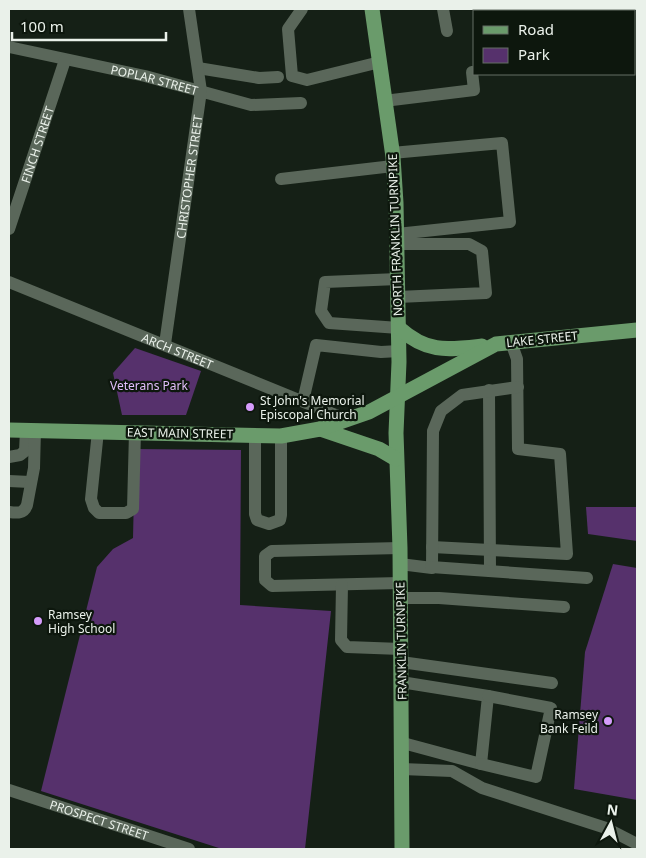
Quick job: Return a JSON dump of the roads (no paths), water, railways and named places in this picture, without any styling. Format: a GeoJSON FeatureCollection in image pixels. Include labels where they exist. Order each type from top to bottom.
{"type":"FeatureCollection","features":[{"type":"Feature","properties":{"kind":"main road","name":"NORTH FRANKLIN TURNPIKE"},"geometry":{"type":"LineString","coordinates":[[372,9],[393,160],[399,328],[396,433]]}},
{"type":"Feature","properties":{"kind":"main road"},"geometry":{"type":"LineString","coordinates":[[399,328],[411,338],[430,348],[458,348],[504,343]]}},
{"type":"Feature","properties":{"kind":"main road","name":"LAKE STREET"},"geometry":{"type":"LineString","coordinates":[[348,420],[504,343],[637,330]]}},
{"type":"Feature","properties":{"kind":"main road","name":"EAST MAIN STREET"},"geometry":{"type":"LineString","coordinates":[[9,430],[282,436],[320,429],[348,420]]}},
{"type":"Feature","properties":{"kind":"main road"},"geometry":{"type":"LineString","coordinates":[[320,429],[378,450],[396,459]]}},
{"type":"Feature","properties":{"kind":"main road","name":"FRANKLIN TURNPIKE"},"geometry":{"type":"LineString","coordinates":[[396,433],[403,743],[402,849]]}},
{"type":"Feature","properties":{"kind":"street","name":"CHRISTOPHER STREET"},"geometry":{"type":"LineString","coordinates":[[165,344],[201,91],[189,9]]}},
{"type":"Feature","properties":{"kind":"street"},"geometry":{"type":"LineString","coordinates":[[302,9],[288,29],[292,76],[307,80],[380,62]]}},
{"type":"Feature","properties":{"kind":"street"},"geometry":{"type":"LineString","coordinates":[[443,9],[447,31]]}},
{"type":"Feature","properties":{"kind":"street","name":"POPLAR STREET"},"geometry":{"type":"LineString","coordinates":[[9,47],[145,76],[251,105],[301,103]]}},
{"type":"Feature","properties":{"kind":"street","name":"FINCH STREET"},"geometry":{"type":"LineString","coordinates":[[9,229],[65,60]]}},
{"type":"Feature","properties":{"kind":"street"},"geometry":{"type":"LineString","coordinates":[[198,68],[258,78],[278,77]]}},
{"type":"Feature","properties":{"kind":"street"},"geometry":{"type":"LineString","coordinates":[[384,101],[474,90],[472,72]]}},
{"type":"Feature","properties":{"kind":"street"},"geometry":{"type":"LineString","coordinates":[[281,179],[502,143],[510,222],[397,239]]}},
{"type":"Feature","properties":{"kind":"street"},"geometry":{"type":"LineString","coordinates":[[397,239],[469,244],[482,251],[486,293],[398,297]]}},
{"type":"Feature","properties":{"kind":"street"},"geometry":{"type":"LineString","coordinates":[[398,279],[325,282],[321,311],[329,323],[399,328]]}},
{"type":"Feature","properties":{"kind":"street","name":"ARCH STREET"},"geometry":{"type":"LineString","coordinates":[[9,282],[348,420]]}},
{"type":"Feature","properties":{"kind":"street"},"geometry":{"type":"LineString","coordinates":[[432,547],[567,554],[560,454],[518,448],[517,359],[504,343]]}},
{"type":"Feature","properties":{"kind":"street"},"geometry":{"type":"LineString","coordinates":[[304,402],[316,345],[380,352],[399,351]]}},
{"type":"Feature","properties":{"kind":"street"},"geometry":{"type":"LineString","coordinates":[[432,567],[433,431],[441,411],[462,395],[518,387]]}},
{"type":"Feature","properties":{"kind":"street"},"geometry":{"type":"LineString","coordinates":[[489,390],[490,571]]}},
{"type":"Feature","properties":{"kind":"street"},"geometry":{"type":"LineString","coordinates":[[9,457],[20,455],[25,451],[31,430]]}},
{"type":"Feature","properties":{"kind":"street"},"geometry":{"type":"LineString","coordinates":[[9,512],[20,513],[25,510],[34,468],[31,430]]}},
{"type":"Feature","properties":{"kind":"street"},"geometry":{"type":"LineString","coordinates":[[98,431],[91,499],[98,513],[126,513],[133,509],[135,432]]}},
{"type":"Feature","properties":{"kind":"street"},"geometry":{"type":"LineString","coordinates":[[255,435],[255,514],[257,520],[269,524],[280,520],[281,515],[282,436]]}},
{"type":"Feature","properties":{"kind":"street"},"geometry":{"type":"LineString","coordinates":[[9,481],[30,482]]}},
{"type":"Feature","properties":{"kind":"street"},"geometry":{"type":"LineString","coordinates":[[400,548],[272,551],[265,556],[265,580],[272,586],[342,585],[400,591],[439,598],[564,607]]}},
{"type":"Feature","properties":{"kind":"street"},"geometry":{"type":"LineString","coordinates":[[400,564],[587,578]]}},
{"type":"Feature","properties":{"kind":"street"},"geometry":{"type":"LineString","coordinates":[[342,585],[341,640],[347,647],[552,683]]}},
{"type":"Feature","properties":{"kind":"street"},"geometry":{"type":"LineString","coordinates":[[401,682],[551,708],[536,777],[403,743]]}},
{"type":"Feature","properties":{"kind":"street"},"geometry":{"type":"LineString","coordinates":[[481,764],[488,696]]}},
{"type":"Feature","properties":{"kind":"street"},"geometry":{"type":"LineString","coordinates":[[402,769],[452,771],[482,788],[606,828],[628,844]]}},
{"type":"Feature","properties":{"kind":"street","name":"PROSPECT STREET"},"geometry":{"type":"LineString","coordinates":[[9,790],[189,849]]}},
{"type":"Feature","properties":{"kind":"place","name":"St John's Memorial Episcopal Church"},"geometry":{"type":"Point","coordinates":[250,407]}},
{"type":"Feature","properties":{"kind":"place","name":"Ramsey High School"},"geometry":{"type":"Point","coordinates":[38,621]}},
{"type":"Feature","properties":{"kind":"place","name":"Ramsey Bank Feild"},"geometry":{"type":"Point","coordinates":[608,721]}},
{"type":"Feature","properties":{"kind":"park label","name":"Veterans Park"},"geometry":{"type":"Point","coordinates":[149,385]}}]}
